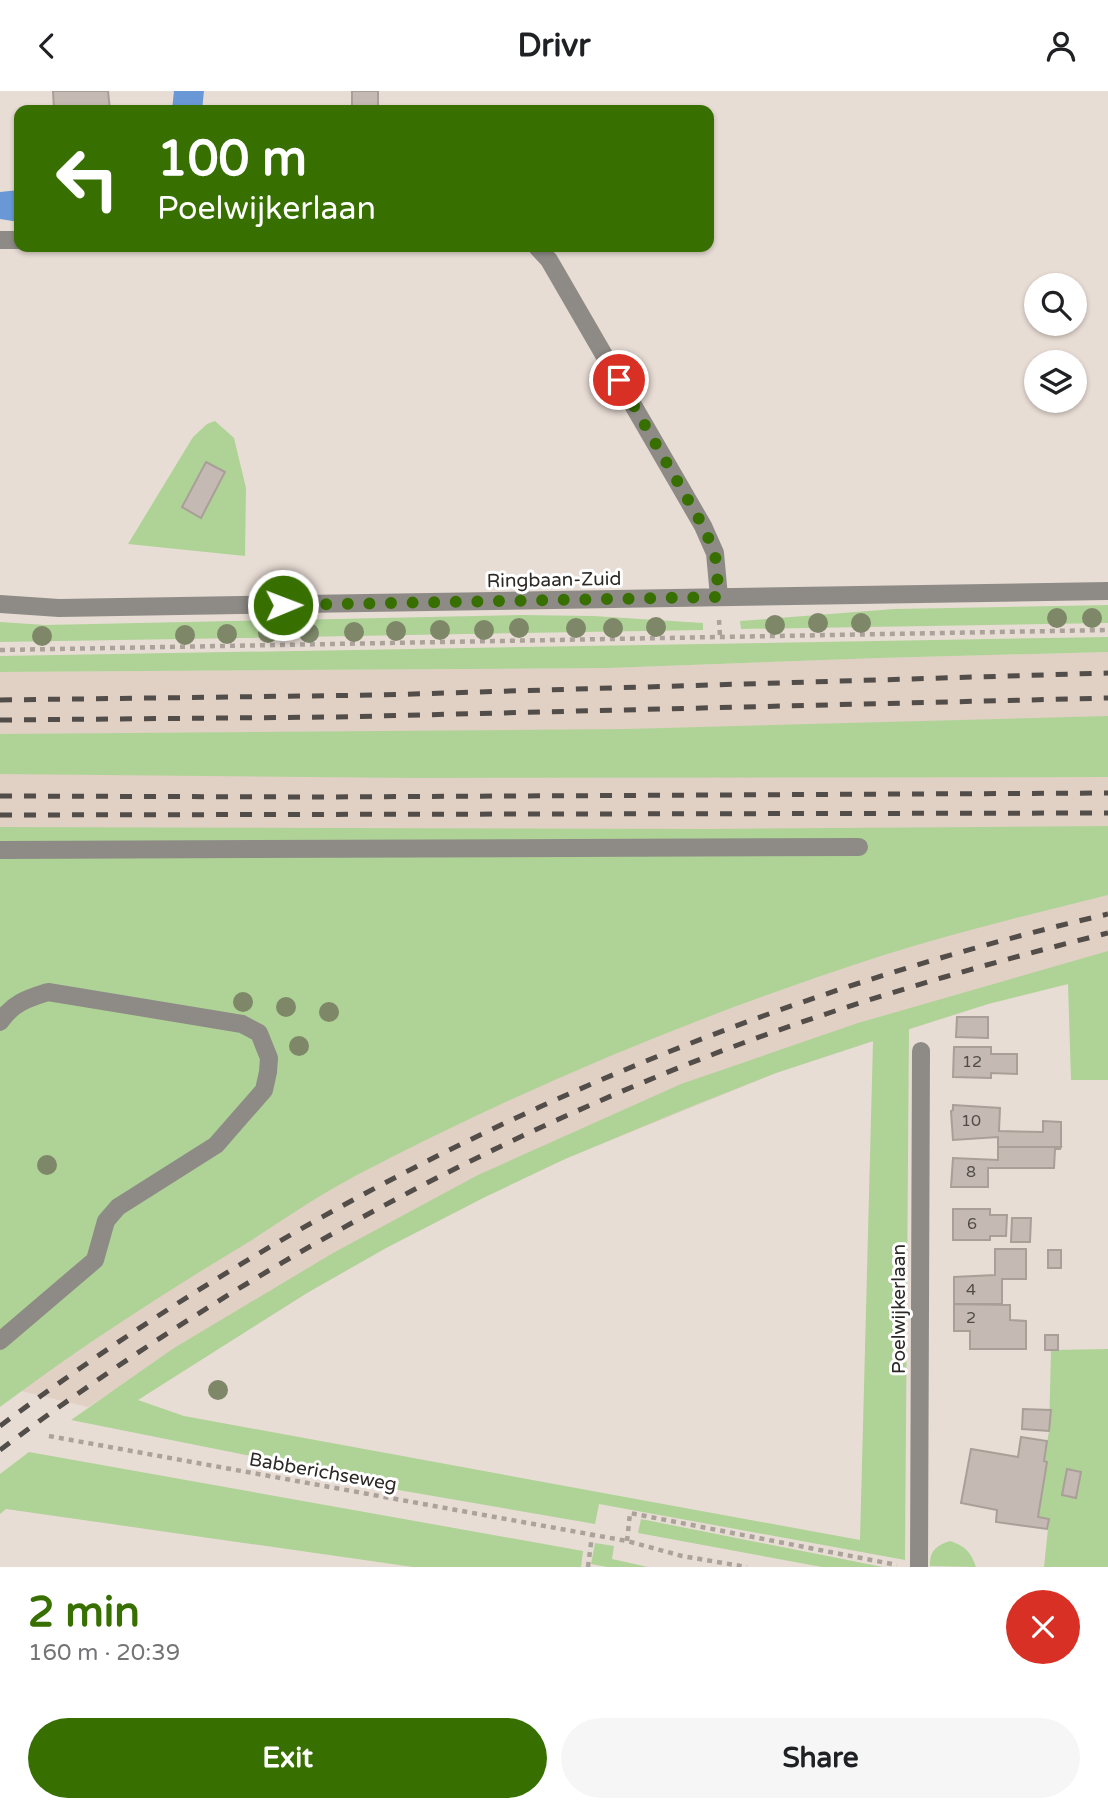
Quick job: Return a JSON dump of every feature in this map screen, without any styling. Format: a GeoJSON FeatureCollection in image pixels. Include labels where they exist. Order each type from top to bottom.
{"type":"FeatureCollection","features":[{"type":"Feature","properties":{"kind":"street"},"geometry":{"type":"LineString","coordinates":[[542,252],[549,260],[703,526],[715,553],[719,597]]}},
{"type":"Feature","properties":{"kind":"street","name":"Ringbaan-Zuid"},"geometry":{"type":"LineString","coordinates":[[0,604],[59,608],[1108,591]]}},
{"type":"Feature","properties":{"kind":"street"},"geometry":{"type":"LineString","coordinates":[[0,850],[859,847]]}},
{"type":"Feature","properties":{"kind":"street"},"geometry":{"type":"LineString","coordinates":[[0,1022],[10,1008],[30,997],[48,992],[242,1024],[259,1033],[269,1058],[264,1090],[216,1145],[118,1207],[106,1221],[95,1260],[0,1341]]}},
{"type":"Feature","properties":{"kind":"street","name":"Poelwijkerlaan"},"geometry":{"type":"LineString","coordinates":[[919,1567],[920,1051]]}},
{"type":"Feature","properties":{"kind":"path"},"geometry":{"type":"LineString","coordinates":[[0,650],[1108,630]]}},
{"type":"Feature","properties":{"kind":"path","name":"Babberichseweg"},"geometry":{"type":"LineString","coordinates":[[49,1436],[627,1541],[682,1556],[747,1567]]}},
{"type":"Feature","properties":{"kind":"path"},"geometry":{"type":"LineString","coordinates":[[627,1541],[630,1513],[909,1567]]}},
{"type":"Feature","properties":{"kind":"path"},"geometry":{"type":"LineString","coordinates":[[588,1567],[592,1535]]}},
{"type":"Feature","properties":{"kind":"shaded area"},"geometry":{"type":"Polygon","coordinates":[[[1108,652],[1108,974],[988,1004],[776,1073],[565,1159],[386,1248],[307,1293],[137,1400],[124,1384],[88,1407],[21,1391],[8,1401],[0,864],[0,672],[609,668],[1108,652]]]}},
{"type":"Feature","properties":{"kind":"green space"},"geometry":{"type":"Polygon","coordinates":[[[215,421],[234,438],[246,488],[245,556],[128,544],[193,437],[207,424],[215,421]]]}},
{"type":"Feature","properties":{"kind":"green space"},"geometry":{"type":"Polygon","coordinates":[[[1108,605],[1108,623],[741,629],[740,621],[894,609],[1108,605]]]}},
{"type":"Feature","properties":{"kind":"green space"},"geometry":{"type":"Polygon","coordinates":[[[523,615],[594,616],[703,623],[703,630],[0,642],[0,622],[45,625],[523,615]]]}},
{"type":"Feature","properties":{"kind":"green space"},"geometry":{"type":"Polygon","coordinates":[[[1108,637],[1108,652],[609,668],[0,672],[0,656],[1108,637]]]}},
{"type":"Feature","properties":{"kind":"green space"},"geometry":{"type":"Polygon","coordinates":[[[1108,716],[1108,777],[418,778],[0,774],[0,734],[627,729],[1108,716]]]}},
{"type":"Feature","properties":{"kind":"green space"},"geometry":{"type":"Polygon","coordinates":[[[1108,826],[1108,895],[937,939],[814,978],[614,1054],[484,1112],[357,1175],[315,1199],[121,1322],[0,1407],[0,827],[710,829],[1108,826]]]}},
{"type":"Feature","properties":{"kind":"green space"},"geometry":{"type":"Polygon","coordinates":[[[1108,951],[1108,1080],[1071,1080],[1068,984],[988,1004],[909,1029],[905,1560],[599,1504],[595,1524],[381,1487],[381,1482],[71,1420],[174,1348],[333,1253],[478,1175],[681,1084],[858,1023],[1108,951]],[[873,1041],[776,1073],[685,1109],[565,1159],[485,1197],[386,1248],[307,1293],[138,1400],[184,1416],[860,1540],[873,1041]]]}},
{"type":"Feature","properties":{"kind":"green space"},"geometry":{"type":"Polygon","coordinates":[[[1108,1349],[1108,1567],[1044,1567],[1049,1519],[1038,1517],[1047,1462],[1044,1461],[1049,1431],[1051,1350],[1108,1349]]]}},
{"type":"Feature","properties":{"kind":"green space"},"geometry":{"type":"Polygon","coordinates":[[[29,1452],[583,1551],[581,1567],[413,1567],[6,1509],[0,1514],[0,1474],[29,1452]]]}},
{"type":"Feature","properties":{"kind":"green space"},"geometry":{"type":"Polygon","coordinates":[[[641,1519],[883,1567],[822,1567],[638,1533],[641,1519]]]}},
{"type":"Feature","properties":{"kind":"green space"},"geometry":{"type":"Polygon","coordinates":[[[950,1541],[967,1550],[976,1567],[930,1566],[935,1549],[950,1541]]]}},
{"type":"Feature","properties":{"kind":"green space"},"geometry":{"type":"Polygon","coordinates":[[[595,1543],[614,1546],[612,1559],[648,1567],[607,1567],[591,1564],[595,1543]]]}},
{"type":"Feature","properties":{"kind":"water"},"geometry":{"type":"Polygon","coordinates":[[[174,91],[204,91],[203,105],[173,105],[174,91]]]}},
{"type":"Feature","properties":{"kind":"water"},"geometry":{"type":"Polygon","coordinates":[[[14,191],[14,221],[0,219],[0,192],[14,191]]]}},
{"type":"Feature","properties":{"kind":"building"},"geometry":{"type":"Polygon","coordinates":[[[53,91],[108,91],[109,105],[54,105],[53,91]]]}},
{"type":"Feature","properties":{"kind":"building"},"geometry":{"type":"Polygon","coordinates":[[[352,91],[378,91],[378,105],[352,105],[352,91]]]}},
{"type":"Feature","properties":{"kind":"building"},"geometry":{"type":"Polygon","coordinates":[[[206,462],[225,472],[201,518],[182,507],[206,462]]]}},
{"type":"Feature","properties":{"kind":"building"},"geometry":{"type":"Polygon","coordinates":[[[957,1017],[988,1017],[988,1038],[956,1037],[957,1017]]]}},
{"type":"Feature","properties":{"kind":"building"},"geometry":{"type":"Polygon","coordinates":[[[954,1047],[991,1047],[991,1054],[1017,1054],[1017,1074],[991,1073],[991,1078],[953,1077],[954,1047]]]}},
{"type":"Feature","properties":{"kind":"building"},"geometry":{"type":"Polygon","coordinates":[[[953,1105],[1000,1108],[999,1131],[1043,1132],[1043,1121],[1061,1122],[1061,1147],[998,1147],[998,1137],[953,1140],[953,1105]]]}},
{"type":"Feature","properties":{"kind":"building"},"geometry":{"type":"Polygon","coordinates":[[[998,1147],[1061,1147],[1055,1149],[1054,1168],[988,1168],[988,1187],[951,1187],[953,1158],[998,1160],[998,1147]]]}},
{"type":"Feature","properties":{"kind":"building"},"geometry":{"type":"Polygon","coordinates":[[[953,1209],[990,1209],[990,1215],[1007,1215],[1006,1236],[990,1236],[990,1240],[953,1240],[953,1209]]]}},
{"type":"Feature","properties":{"kind":"building"},"geometry":{"type":"Polygon","coordinates":[[[1012,1218],[1031,1218],[1030,1242],[1011,1242],[1012,1218]]]}},
{"type":"Feature","properties":{"kind":"building"},"geometry":{"type":"Polygon","coordinates":[[[995,1249],[1026,1249],[1026,1279],[1002,1279],[1002,1304],[954,1304],[954,1277],[995,1275],[995,1249]]]}},
{"type":"Feature","properties":{"kind":"building"},"geometry":{"type":"Polygon","coordinates":[[[1048,1250],[1061,1250],[1061,1268],[1048,1268],[1048,1250]]]}},
{"type":"Feature","properties":{"kind":"building"},"geometry":{"type":"Polygon","coordinates":[[[954,1304],[1010,1305],[1010,1320],[1026,1321],[1026,1349],[970,1349],[970,1331],[954,1331],[954,1304]]]}},
{"type":"Feature","properties":{"kind":"building"},"geometry":{"type":"Polygon","coordinates":[[[1045,1335],[1058,1335],[1058,1350],[1045,1350],[1045,1335]]]}},
{"type":"Feature","properties":{"kind":"building"},"geometry":{"type":"Polygon","coordinates":[[[1023,1409],[1051,1410],[1049,1431],[1022,1429],[1023,1409]]]}},
{"type":"Feature","properties":{"kind":"building"},"geometry":{"type":"Polygon","coordinates":[[[1021,1437],[1047,1441],[1044,1461],[1047,1462],[1038,1517],[1049,1519],[1047,1529],[996,1522],[997,1510],[961,1503],[971,1449],[1018,1457],[1021,1437]]]}},
{"type":"Feature","properties":{"kind":"building"},"geometry":{"type":"Polygon","coordinates":[[[1067,1469],[1081,1472],[1076,1498],[1062,1495],[1067,1469]]]}},
{"type":"Feature","properties":{"kind":"railway"},"geometry":{"type":"LineString","coordinates":[[0,700],[379,695],[1108,673]]}},
{"type":"Feature","properties":{"kind":"railway"},"geometry":{"type":"LineString","coordinates":[[0,720],[337,717],[1108,698]]}},
{"type":"Feature","properties":{"kind":"railway"},"geometry":{"type":"LineString","coordinates":[[0,796],[1108,793]]}},
{"type":"Feature","properties":{"kind":"railway"},"geometry":{"type":"LineString","coordinates":[[0,815],[1108,813]]}},
{"type":"Feature","properties":{"kind":"railway"},"geometry":{"type":"LineString","coordinates":[[0,1426],[126,1337],[256,1255],[390,1180],[527,1113],[668,1052],[812,999],[959,953],[1108,914]]}},
{"type":"Feature","properties":{"kind":"railway"},"geometry":{"type":"LineString","coordinates":[[0,1450],[80,1392],[244,1285],[415,1189],[503,1145],[683,1066],[787,1027],[947,976],[1108,933]]}},
{"type":"Feature","properties":{"kind":"route"},"geometry":{"type":"LineString","coordinates":[[283,605],[719,597],[715,553],[703,526],[619,380]]}}]}
